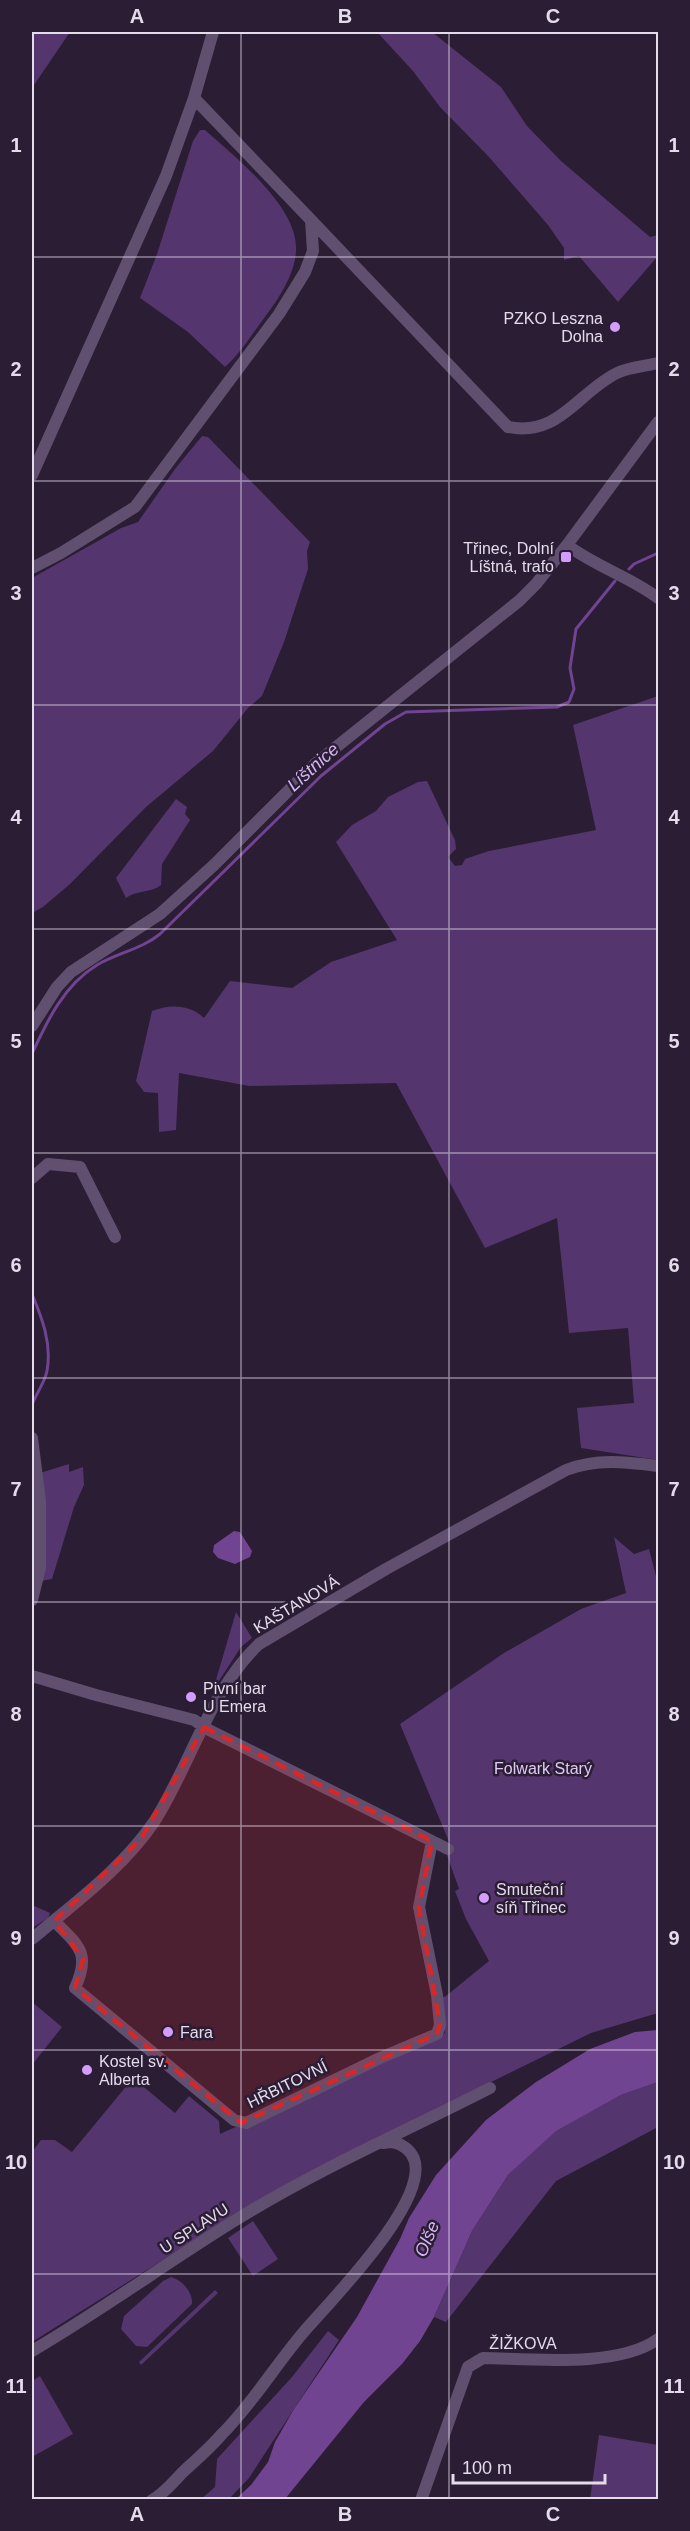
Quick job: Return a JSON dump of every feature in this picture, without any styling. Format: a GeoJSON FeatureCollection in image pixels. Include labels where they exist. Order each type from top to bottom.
{"type":"FeatureCollection","features":[{"type":"Feature","properties":{"kind":"street"},"geometry":{"type":"LineString","coordinates":[[32,475],[166,176],[194,98],[213,32]]}},
{"type":"Feature","properties":{"kind":"street"},"geometry":{"type":"LineString","coordinates":[[194,98],[508,427],[525,430],[539,428],[553,421],[618,372],[658,363]]}},
{"type":"Feature","properties":{"kind":"street"},"geometry":{"type":"LineString","coordinates":[[32,568],[61,553],[135,507],[285,306],[305,272],[313,251],[311,220]]}},
{"type":"Feature","properties":{"kind":"street"},"geometry":{"type":"LineString","coordinates":[[32,1026],[57,987],[71,972],[159,914],[315,764],[536,584],[658,422]]}},
{"type":"Feature","properties":{"kind":"street"},"geometry":{"type":"LineString","coordinates":[[567,544],[581,556],[625,576],[658,598]]}},
{"type":"Feature","properties":{"kind":"street"},"geometry":{"type":"LineString","coordinates":[[32,1178],[48,1164],[80,1167],[115,1237]]}},
{"type":"Feature","properties":{"kind":"street"},"geometry":{"type":"LineString","coordinates":[[32,1438],[40,1501],[40,1568],[32,1600]]}},
{"type":"Feature","properties":{"kind":"street","name":"KAŠTANOVÁ"},"geometry":{"type":"LineString","coordinates":[[32,1939],[114,1869],[141,1839],[169,1796],[231,1679],[248,1654],[259,1644],[566,1470],[579,1465],[605,1461],[658,1466]]}},
{"type":"Feature","properties":{"kind":"street"},"geometry":{"type":"LineString","coordinates":[[32,1676],[194,1720],[448,1849]]}},
{"type":"Feature","properties":{"kind":"street","name":"HŘBITOVNÍ"},"geometry":{"type":"LineString","coordinates":[[54,1921],[73,1941],[83,1959],[83,1970],[75,1988],[234,2120],[246,2123],[380,2058],[437,2034],[440,2025],[437,1995],[419,1906],[432,1841]]}},
{"type":"Feature","properties":{"kind":"street","name":"U SPLAVU"},"geometry":{"type":"LineString","coordinates":[[32,2351],[93,2315],[240,2217],[490,2088]]}},
{"type":"Feature","properties":{"kind":"street"},"geometry":{"type":"LineString","coordinates":[[152,2499],[224,2433],[326,2304],[374,2253],[389,2231],[411,2188],[416,2165],[412,2154],[393,2141],[382,2143]]}},
{"type":"Feature","properties":{"kind":"street"},"geometry":{"type":"LineString","coordinates":[[653,2349],[658,2339]]}},
{"type":"Feature","properties":{"kind":"street","name":"ŽIŽKOVA"},"geometry":{"type":"LineString","coordinates":[[421,2499],[468,2367],[483,2358],[590,2359],[653,2349]]}},
{"type":"Feature","properties":{"kind":"highlighted area"},"geometry":{"type":"Polygon","coordinates":[[[204,1727],[432,1841],[419,1907],[440,2025],[437,2034],[241,2123],[75,1988],[83,1959],[54,1921],[141,1839],[204,1727]]]}},
{"type":"Feature","properties":{"kind":"green space"},"geometry":{"type":"Polygon","coordinates":[[[32,32],[70,32],[32,88],[32,32]]]}},
{"type":"Feature","properties":{"kind":"green space"},"geometry":{"type":"Polygon","coordinates":[[[377,32],[432,32],[501,87],[527,126],[561,161],[650,237],[658,235],[658,256],[618,302],[579,256],[564,260],[564,248],[548,225],[489,157],[440,107],[413,71],[377,32]]]}},
{"type":"Feature","properties":{"kind":"green space"},"geometry":{"type":"Polygon","coordinates":[[[200,130],[205,130],[232,154],[276,200],[294,234],[296,251],[293,269],[280,295],[241,350],[225,367],[188,332],[140,298],[157,254],[193,141],[200,130]]]}},
{"type":"Feature","properties":{"kind":"green space"},"geometry":{"type":"Polygon","coordinates":[[[202,436],[208,437],[310,542],[307,551],[308,569],[284,642],[262,696],[248,708],[213,751],[146,807],[70,884],[43,907],[32,913],[32,578],[121,528],[138,522],[175,469],[202,436]]]}},
{"type":"Feature","properties":{"kind":"green space"},"geometry":{"type":"Polygon","coordinates":[[[658,696],[658,1460],[581,1448],[577,1408],[634,1403],[628,1328],[569,1333],[557,1218],[485,1248],[396,1083],[249,1086],[179,1073],[176,1130],[159,1132],[158,1093],[144,1092],[136,1081],[152,1011],[172,1006],[192,1010],[204,1018],[230,981],[292,988],[331,962],[397,940],[336,842],[352,825],[376,811],[388,797],[418,782],[427,781],[455,840],[456,849],[448,857],[455,866],[462,865],[465,859],[489,851],[596,830],[573,725],[658,696]]]}},
{"type":"Feature","properties":{"kind":"green space"},"geometry":{"type":"Polygon","coordinates":[[[176,799],[187,807],[185,814],[190,820],[162,864],[161,885],[126,898],[116,878],[176,799]]]}},
{"type":"Feature","properties":{"kind":"green space"},"geometry":{"type":"Polygon","coordinates":[[[69,1464],[69,1472],[83,1467],[84,1485],[74,1507],[52,1579],[35,1582],[32,1592],[32,1490],[40,1473],[69,1464]]]}},
{"type":"Feature","properties":{"kind":"green space","name":"Folwark Starý"},"geometry":{"type":"Polygon","coordinates":[[[614,1537],[634,1554],[649,1549],[658,1584],[658,2013],[591,2033],[241,2211],[32,2342],[32,2152],[41,2140],[55,2140],[72,2152],[133,2078],[175,2113],[189,2096],[219,2121],[220,2134],[445,2033],[438,1999],[446,1996],[489,1961],[466,1919],[455,1891],[459,1889],[447,1855],[450,1844],[400,1724],[504,1653],[581,1609],[626,1593],[614,1537]]]}},
{"type":"Feature","properties":{"kind":"green space"},"geometry":{"type":"Polygon","coordinates":[[[236,1612],[252,1638],[241,1647],[213,1690],[236,1612]]]}},
{"type":"Feature","properties":{"kind":"green space"},"geometry":{"type":"Polygon","coordinates":[[[32,1905],[50,1913],[48,1918],[32,1928],[32,1905]]]}},
{"type":"Feature","properties":{"kind":"green space"},"geometry":{"type":"Polygon","coordinates":[[[32,2002],[62,2027],[32,2065],[32,2002]]]}},
{"type":"Feature","properties":{"kind":"green space"},"geometry":{"type":"Polygon","coordinates":[[[658,2082],[658,2127],[556,2181],[446,2322],[434,2317],[472,2231],[508,2175],[555,2131],[621,2095],[658,2082]]]}},
{"type":"Feature","properties":{"kind":"green space"},"geometry":{"type":"Polygon","coordinates":[[[253,2221],[278,2259],[253,2276],[228,2238],[253,2221]]]}},
{"type":"Feature","properties":{"kind":"green space"},"geometry":{"type":"Polygon","coordinates":[[[171,2277],[186,2287],[191,2295],[192,2304],[147,2347],[136,2346],[121,2329],[124,2316],[163,2281],[171,2277]]]}},
{"type":"Feature","properties":{"kind":"green space"},"geometry":{"type":"Polygon","coordinates":[[[215,2290],[218,2293],[141,2365],[139,2362],[215,2290]]]}},
{"type":"Feature","properties":{"kind":"green space"},"geometry":{"type":"Polygon","coordinates":[[[328,2331],[339,2340],[249,2478],[229,2499],[201,2499],[215,2487],[217,2459],[292,2377],[328,2331]]]}},
{"type":"Feature","properties":{"kind":"green space"},"geometry":{"type":"Polygon","coordinates":[[[40,2376],[73,2434],[32,2457],[32,2381],[40,2376]]]}},
{"type":"Feature","properties":{"kind":"green space"},"geometry":{"type":"Polygon","coordinates":[[[599,2435],[658,2445],[658,2499],[590,2499],[599,2435]]]}},
{"type":"Feature","properties":{"kind":"water"},"geometry":{"type":"Polygon","coordinates":[[[234,1531],[240,1532],[252,1551],[250,1557],[235,1564],[218,1558],[213,1552],[214,1545],[234,1531]]]}},
{"type":"Feature","properties":{"kind":"water","name":"Olše"},"geometry":{"type":"Polygon","coordinates":[[[658,2030],[658,2082],[621,2095],[556,2131],[508,2175],[472,2231],[434,2317],[420,2341],[402,2364],[364,2402],[285,2499],[236,2499],[251,2485],[268,2462],[275,2442],[294,2409],[357,2317],[409,2218],[436,2175],[486,2120],[536,2082],[590,2049],[635,2032],[658,2030]]]}},
{"type":"Feature","properties":{"kind":"waterway","name":"Líštnice"},"geometry":{"type":"LineString","coordinates":[[629,569],[634,564],[658,553]]}},
{"type":"Feature","properties":{"kind":"waterway","name":"Líštnice"},"geometry":{"type":"LineString","coordinates":[[32,1054],[50,1017],[66,993],[85,973],[160,934],[321,776],[385,724],[406,712],[557,707],[569,702],[574,689],[570,668],[576,629],[615,581]]}},
{"type":"Feature","properties":{"kind":"waterway","name":"Líštnice"},"geometry":{"type":"LineString","coordinates":[[32,1294],[45,1331],[48,1351],[46,1375],[32,1405]]}},
{"type":"Feature","properties":{"kind":"place","name":"PZKO Leszna Dolna"},"geometry":{"type":"Point","coordinates":[615,327]}},
{"type":"Feature","properties":{"kind":"place","name":"Třinec, Dolní Líštná, trafo"},"geometry":{"type":"Point","coordinates":[566,557]}},
{"type":"Feature","properties":{"kind":"place","name":"Pivní bar U Emera"},"geometry":{"type":"Point","coordinates":[191,1697]}},
{"type":"Feature","properties":{"kind":"place","name":"Smuteční síň Třinec"},"geometry":{"type":"Point","coordinates":[484,1898]}},
{"type":"Feature","properties":{"kind":"place","name":"Fara"},"geometry":{"type":"Point","coordinates":[168,2032]}},
{"type":"Feature","properties":{"kind":"place","name":"Kostel sv. Alberta"},"geometry":{"type":"Point","coordinates":[87,2070]}}]}
